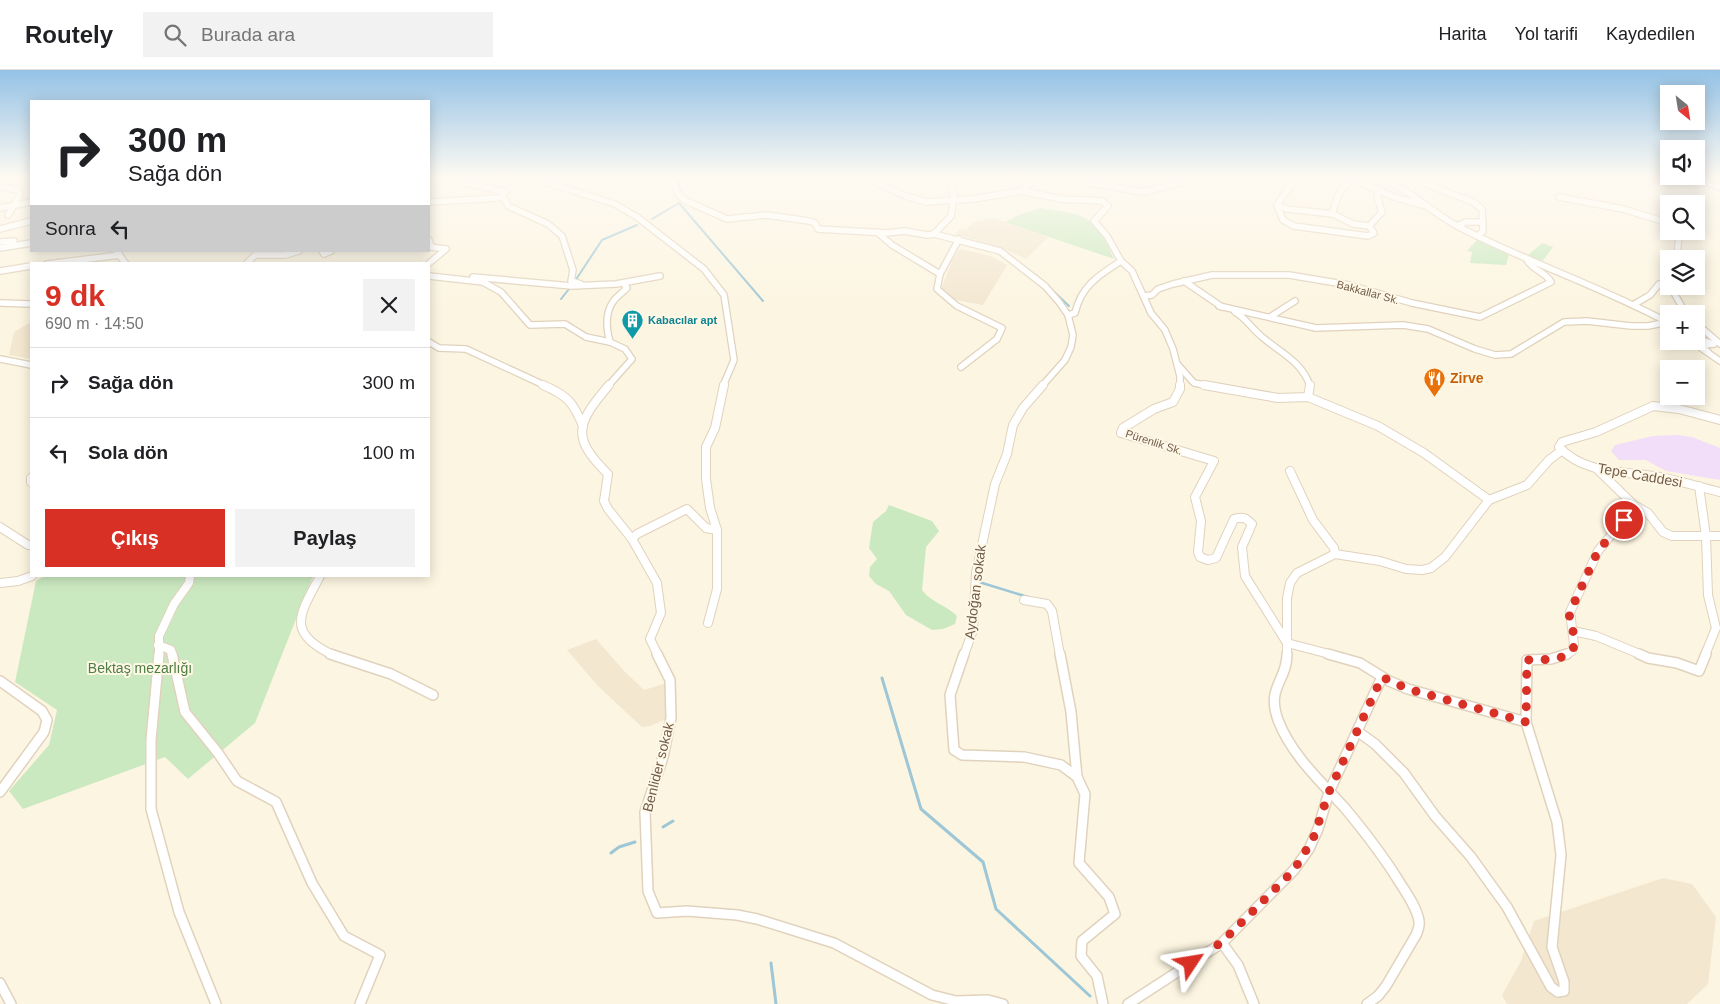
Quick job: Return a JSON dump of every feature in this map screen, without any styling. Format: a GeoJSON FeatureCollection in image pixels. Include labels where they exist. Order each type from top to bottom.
{"type":"FeatureCollection","features":[{"type":"Feature","properties":{"kind":"street"},"geometry":{"type":"LineString","coordinates":[[0,229],[30,221]]}},
{"type":"Feature","properties":{"kind":"street"},"geometry":{"type":"LineString","coordinates":[[543,221],[563,235],[569,254],[568,260],[573,270],[571,282],[606,286]]}},
{"type":"Feature","properties":{"kind":"street"},"geometry":{"type":"LineString","coordinates":[[642,221],[704,270],[724,295],[734,360],[723,387],[715,428],[706,447],[706,479],[710,508],[717,530],[717,589],[708,623]]}},
{"type":"Feature","properties":{"kind":"street","name":"Aydoğan sokak"},"geometry":{"type":"LineString","coordinates":[[806,221],[815,223],[818,229],[877,232],[905,231],[927,235],[934,234],[1000,251],[1045,286],[1068,315],[1073,335],[1071,347],[1065,360],[1023,408],[1013,425],[1007,454],[995,484],[976,573],[973,630],[950,695],[950,714],[954,750],[962,755],[1024,757],[1061,765],[1077,778]]}},
{"type":"Feature","properties":{"kind":"street"},"geometry":{"type":"LineString","coordinates":[[934,234],[947,221]]}},
{"type":"Feature","properties":{"kind":"street","name":"Pürenlik Sk."},"geometry":{"type":"LineString","coordinates":[[1094,221],[1107,236],[1121,262],[1132,271],[1151,313],[1165,330],[1180,376],[1180,390],[1173,402],[1154,409],[1123,428],[1121,432],[1214,462],[1195,496],[1201,521],[1198,552],[1200,557],[1208,560],[1216,558],[1234,519],[1239,517],[1247,519],[1252,524],[1242,548],[1246,576],[1287,643]]}},
{"type":"Feature","properties":{"kind":"street"},"geometry":{"type":"LineString","coordinates":[[1284,221],[1294,226],[1368,236],[1374,232],[1369,226],[1352,224],[1346,221]]}},
{"type":"Feature","properties":{"kind":"street"},"geometry":{"type":"LineString","coordinates":[[1369,226],[1374,221]]}},
{"type":"Feature","properties":{"kind":"street"},"geometry":{"type":"LineString","coordinates":[[1454,221],[1488,241],[1576,278],[1660,320]]}},
{"type":"Feature","properties":{"kind":"street"},"geometry":{"type":"LineString","coordinates":[[1459,224],[1483,222],[1479,235]]}},
{"type":"Feature","properties":{"kind":"street"},"geometry":{"type":"LineString","coordinates":[[0,234],[30,226]]}},
{"type":"Feature","properties":{"kind":"street"},"geometry":{"type":"LineString","coordinates":[[877,232],[892,245],[940,274]]}},
{"type":"Feature","properties":{"kind":"street"},"geometry":{"type":"LineString","coordinates":[[959,240],[940,274],[937,288],[941,295],[1002,328],[998,339],[961,367]]}},
{"type":"Feature","properties":{"kind":"street"},"geometry":{"type":"LineString","coordinates":[[0,242],[30,242]]}},
{"type":"Feature","properties":{"kind":"street"},"geometry":{"type":"LineString","coordinates":[[0,248],[30,242]]}},
{"type":"Feature","properties":{"kind":"street"},"geometry":{"type":"LineString","coordinates":[[430,244],[431,247],[446,249],[430,262]]}},
{"type":"Feature","properties":{"kind":"street"},"geometry":{"type":"LineString","coordinates":[[247,262],[250,257],[255,255],[285,255],[296,252]]}},
{"type":"Feature","properties":{"kind":"street"},"geometry":{"type":"LineString","coordinates":[[68,262],[118,253]]}},
{"type":"Feature","properties":{"kind":"street","name":"Bakkallar Sk."},"geometry":{"type":"LineString","coordinates":[[1144,296],[1152,295],[1158,289],[1165,286],[1212,275],[1289,275],[1349,285],[1412,303],[1480,317],[1551,282],[1547,276],[1528,264],[1526,258]]}},
{"type":"Feature","properties":{"kind":"street"},"geometry":{"type":"LineString","coordinates":[[1068,315],[1075,314],[1076,304],[1083,288],[1092,280],[1121,262]]}},
{"type":"Feature","properties":{"kind":"street"},"geometry":{"type":"LineString","coordinates":[[0,271],[30,266]]}},
{"type":"Feature","properties":{"kind":"street"},"geometry":{"type":"LineString","coordinates":[[430,276],[484,277],[564,287],[624,284],[660,276]]}},
{"type":"Feature","properties":{"kind":"street"},"geometry":{"type":"LineString","coordinates":[[462,278],[483,282],[501,292],[530,325],[565,324],[586,337],[610,342],[625,349],[632,359],[589,411],[583,426]]}},
{"type":"Feature","properties":{"kind":"street"},"geometry":{"type":"LineString","coordinates":[[1184,282],[1218,306],[1242,315],[1260,336],[1301,368],[1310,385],[1308,397]]}},
{"type":"Feature","properties":{"kind":"street"},"geometry":{"type":"LineString","coordinates":[[610,342],[606,330],[612,302],[617,296],[625,292],[627,288],[624,284]]}},
{"type":"Feature","properties":{"kind":"street"},"geometry":{"type":"LineString","coordinates":[[1633,305],[1650,295],[1657,285],[1660,285]]}},
{"type":"Feature","properties":{"kind":"street"},"geometry":{"type":"LineString","coordinates":[[1270,317],[1295,301]]}},
{"type":"Feature","properties":{"kind":"street"},"geometry":{"type":"LineString","coordinates":[[0,303],[30,304]]}},
{"type":"Feature","properties":{"kind":"street"},"geometry":{"type":"LineString","coordinates":[[1218,306],[1316,328],[1403,326],[1428,329],[1475,349],[1495,355],[1511,354],[1564,322],[1587,321],[1631,326],[1660,325]]}},
{"type":"Feature","properties":{"kind":"street"},"geometry":{"type":"LineString","coordinates":[[1705,333],[1718,345]]}},
{"type":"Feature","properties":{"kind":"street"},"geometry":{"type":"LineString","coordinates":[[1705,341],[1718,345]]}},
{"type":"Feature","properties":{"kind":"street"},"geometry":{"type":"LineString","coordinates":[[430,343],[439,348],[466,349],[559,392],[574,405],[583,426]]}},
{"type":"Feature","properties":{"kind":"street"},"geometry":{"type":"LineString","coordinates":[[1718,345],[1704,345],[1704,349],[1720,357]]}},
{"type":"Feature","properties":{"kind":"street"},"geometry":{"type":"LineString","coordinates":[[1704,350],[1720,361]]}},
{"type":"Feature","properties":{"kind":"street"},"geometry":{"type":"LineString","coordinates":[[0,358],[30,365]]}},
{"type":"Feature","properties":{"kind":"street"},"geometry":{"type":"LineString","coordinates":[[1176,364],[1194,383],[1278,398],[1308,397],[1378,426],[1424,453],[1489,500]]}},
{"type":"Feature","properties":{"kind":"street"},"geometry":{"type":"LineString","coordinates":[[1367,1004],[1377,998],[1390,982],[1399,961],[1418,929],[1418,918],[1397,877],[1352,817],[1298,755],[1278,720],[1274,706],[1274,689],[1285,668],[1287,598],[1292,578],[1335,554],[1380,561],[1406,569],[1422,570],[1431,568],[1445,557],[1489,500],[1527,485],[1543,466],[1561,451],[1559,444],[1562,442],[1596,432],[1653,406],[1679,409],[1720,420]]}},
{"type":"Feature","properties":{"kind":"street","name":"Benlider sokak"},"geometry":{"type":"LineString","coordinates":[[583,426],[582,438],[586,450],[608,474],[604,501],[608,509],[632,539],[658,583],[661,613],[650,639],[670,680],[671,718],[663,757],[645,812],[648,891],[657,913],[687,911],[736,915],[757,919],[834,944],[932,994],[956,1001],[988,1000],[1002,1004]]}},
{"type":"Feature","properties":{"kind":"street","name":"Tepe Caddesi"},"geometry":{"type":"LineString","coordinates":[[1561,451],[1574,459],[1596,468],[1658,477],[1720,492]]}},
{"type":"Feature","properties":{"kind":"street"},"geometry":{"type":"LineString","coordinates":[[1596,468],[1635,506],[1646,510],[1658,528],[1666,534],[1672,536],[1720,536]]}},
{"type":"Feature","properties":{"kind":"street"},"geometry":{"type":"LineString","coordinates":[[1290,471],[1313,520],[1334,548],[1335,554]]}},
{"type":"Feature","properties":{"kind":"street"},"geometry":{"type":"LineString","coordinates":[[1573,631],[1596,636],[1641,656],[1677,663],[1699,672],[1716,628],[1708,595],[1706,536],[1699,486]]}},
{"type":"Feature","properties":{"kind":"street"},"geometry":{"type":"LineString","coordinates":[[1357,731],[1375,744],[1404,773],[1435,816],[1472,857],[1508,907],[1551,987],[1561,992],[1564,990],[1564,982],[1552,947],[1561,854],[1560,838],[1557,822],[1526,722],[1527,660],[1559,658],[1572,652],[1575,646],[1573,631],[1569,622],[1570,612],[1603,544],[1635,506]]}},
{"type":"Feature","properties":{"kind":"street"},"geometry":{"type":"LineString","coordinates":[[632,539],[637,534],[687,509],[706,528],[717,530]]}},
{"type":"Feature","properties":{"kind":"street"},"geometry":{"type":"LineString","coordinates":[[0,527],[30,545]]}},
{"type":"Feature","properties":{"kind":"street"},"geometry":{"type":"LineString","coordinates":[[0,583],[18,581],[30,577]]}},
{"type":"Feature","properties":{"kind":"street"},"geometry":{"type":"LineString","coordinates":[[190,577],[189,582],[163,624],[159,636],[159,667],[152,740],[151,808],[179,912],[216,1004]]}},
{"type":"Feature","properties":{"kind":"street"},"geometry":{"type":"LineString","coordinates":[[319,577],[302,610],[300,621],[308,639],[338,659],[378,669],[433,695]]}},
{"type":"Feature","properties":{"kind":"street"},"geometry":{"type":"LineString","coordinates":[[1024,600],[1047,604],[1052,610],[1071,712],[1077,778],[1085,794],[1079,863],[1109,897],[1115,914],[1082,942],[1081,956],[1097,976],[1103,1004]]}},
{"type":"Feature","properties":{"kind":"street"},"geometry":{"type":"LineString","coordinates":[[1287,643],[1351,660],[1408,689],[1526,722]]}},
{"type":"Feature","properties":{"kind":"street"},"geometry":{"type":"LineString","coordinates":[[158,645],[171,650],[185,712],[218,753],[237,781],[276,802],[312,883],[344,936],[380,955],[360,1004]]}},
{"type":"Feature","properties":{"kind":"street"},"geometry":{"type":"LineString","coordinates":[[1128,1004],[1222,942],[1294,870],[1309,849],[1318,829],[1329,792],[1382,677]]}},
{"type":"Feature","properties":{"kind":"street"},"geometry":{"type":"LineString","coordinates":[[0,681],[42,711],[47,720],[44,732],[0,792]]}},
{"type":"Feature","properties":{"kind":"street"},"geometry":{"type":"LineString","coordinates":[[1222,942],[1241,970],[1254,1004]]}},
{"type":"Feature","properties":{"kind":"street"},"geometry":{"type":"LineString","coordinates":[[0,983],[11,1004]]}},
{"type":"Feature","properties":{"kind":"shaded area"},"geometry":{"type":"Polygon","coordinates":[[[1000,221],[1048,237],[1026,259],[1004,249],[955,234],[960,229],[966,230],[974,222],[1000,221]]]}},
{"type":"Feature","properties":{"kind":"shaded area"},"geometry":{"type":"Polygon","coordinates":[[[960,249],[991,256],[1007,265],[983,305],[956,300],[941,290],[953,259],[960,249]]]}},
{"type":"Feature","properties":{"kind":"shaded area"},"geometry":{"type":"Polygon","coordinates":[[[30,323],[30,359],[9,355],[14,332],[30,323]]]}},
{"type":"Feature","properties":{"kind":"shaded area"},"geometry":{"type":"Polygon","coordinates":[[[1678,435],[1692,437],[1720,448],[1720,480],[1666,471],[1646,460],[1619,460],[1611,451],[1615,445],[1653,436],[1678,435]]]}},
{"type":"Feature","properties":{"kind":"shaded area"},"geometry":{"type":"Polygon","coordinates":[[[596,639],[624,671],[644,690],[667,683],[669,713],[664,720],[642,727],[598,686],[567,650],[596,639]]]}},
{"type":"Feature","properties":{"kind":"shaded area"},"geometry":{"type":"Polygon","coordinates":[[[1663,878],[1692,884],[1716,917],[1708,984],[1687,1004],[1507,1004],[1502,995],[1521,961],[1534,921],[1663,878]]]}},
{"type":"Feature","properties":{"kind":"green space"},"geometry":{"type":"Polygon","coordinates":[[[1089,221],[1101,233],[1114,259],[1005,222],[1089,221]]]}},
{"type":"Feature","properties":{"kind":"green space"},"geometry":{"type":"Polygon","coordinates":[[[1477,240],[1509,254],[1506,265],[1470,263],[1472,252],[1467,251],[1477,240]]]}},
{"type":"Feature","properties":{"kind":"green space"},"geometry":{"type":"Polygon","coordinates":[[[1542,243],[1553,247],[1541,263],[1526,257],[1542,243]]]}},
{"type":"Feature","properties":{"kind":"green space"},"geometry":{"type":"Polygon","coordinates":[[[889,505],[932,521],[939,531],[926,547],[922,590],[930,598],[957,616],[955,624],[943,629],[932,630],[906,615],[889,591],[876,584],[869,576],[870,567],[877,559],[869,548],[873,522],[886,511],[889,505]]]}},
{"type":"Feature","properties":{"kind":"green space","name":"Bektaş mezarlığı"},"geometry":{"type":"Polygon","coordinates":[[[42,577],[313,577],[255,723],[188,779],[165,757],[23,809],[9,791],[49,745],[57,710],[15,682],[36,581],[42,577]]]}},
{"type":"Feature","properties":{"kind":"waterway"},"geometry":{"type":"LineString","coordinates":[[694,221],[763,301]]}},
{"type":"Feature","properties":{"kind":"waterway"},"geometry":{"type":"LineString","coordinates":[[575,281],[602,240],[637,225]]}},
{"type":"Feature","properties":{"kind":"waterway"},"geometry":{"type":"LineString","coordinates":[[1047,285],[1069,306]]}},
{"type":"Feature","properties":{"kind":"waterway"},"geometry":{"type":"LineString","coordinates":[[561,299],[569,289]]}},
{"type":"Feature","properties":{"kind":"waterway"},"geometry":{"type":"LineString","coordinates":[[979,582],[1028,597]]}},
{"type":"Feature","properties":{"kind":"waterway"},"geometry":{"type":"LineString","coordinates":[[882,678],[921,809],[983,862],[996,909],[1090,996]]}},
{"type":"Feature","properties":{"kind":"waterway"},"geometry":{"type":"LineString","coordinates":[[663,827],[673,821]]}},
{"type":"Feature","properties":{"kind":"waterway"},"geometry":{"type":"LineString","coordinates":[[611,853],[619,847],[635,842]]}},
{"type":"Feature","properties":{"kind":"waterway"},"geometry":{"type":"LineString","coordinates":[[771,963],[776,1004]]}},
{"type":"Feature","properties":{"kind":"place","name":"Kabacılar apt"},"geometry":{"type":"Point","coordinates":[632,339]}},
{"type":"Feature","properties":{"kind":"place","name":"Zirve"},"geometry":{"type":"Point","coordinates":[1434,397]}},
{"type":"Feature","properties":{"kind":"route"},"geometry":{"type":"LineString","coordinates":[[1191,963],[1222,942],[1282,883],[1309,849],[1318,829],[1329,792],[1382,677],[1408,689],[1526,722],[1527,660],[1559,658],[1572,652],[1575,646],[1575,638],[1569,622],[1570,612],[1598,551],[1624,520]]}}]}
